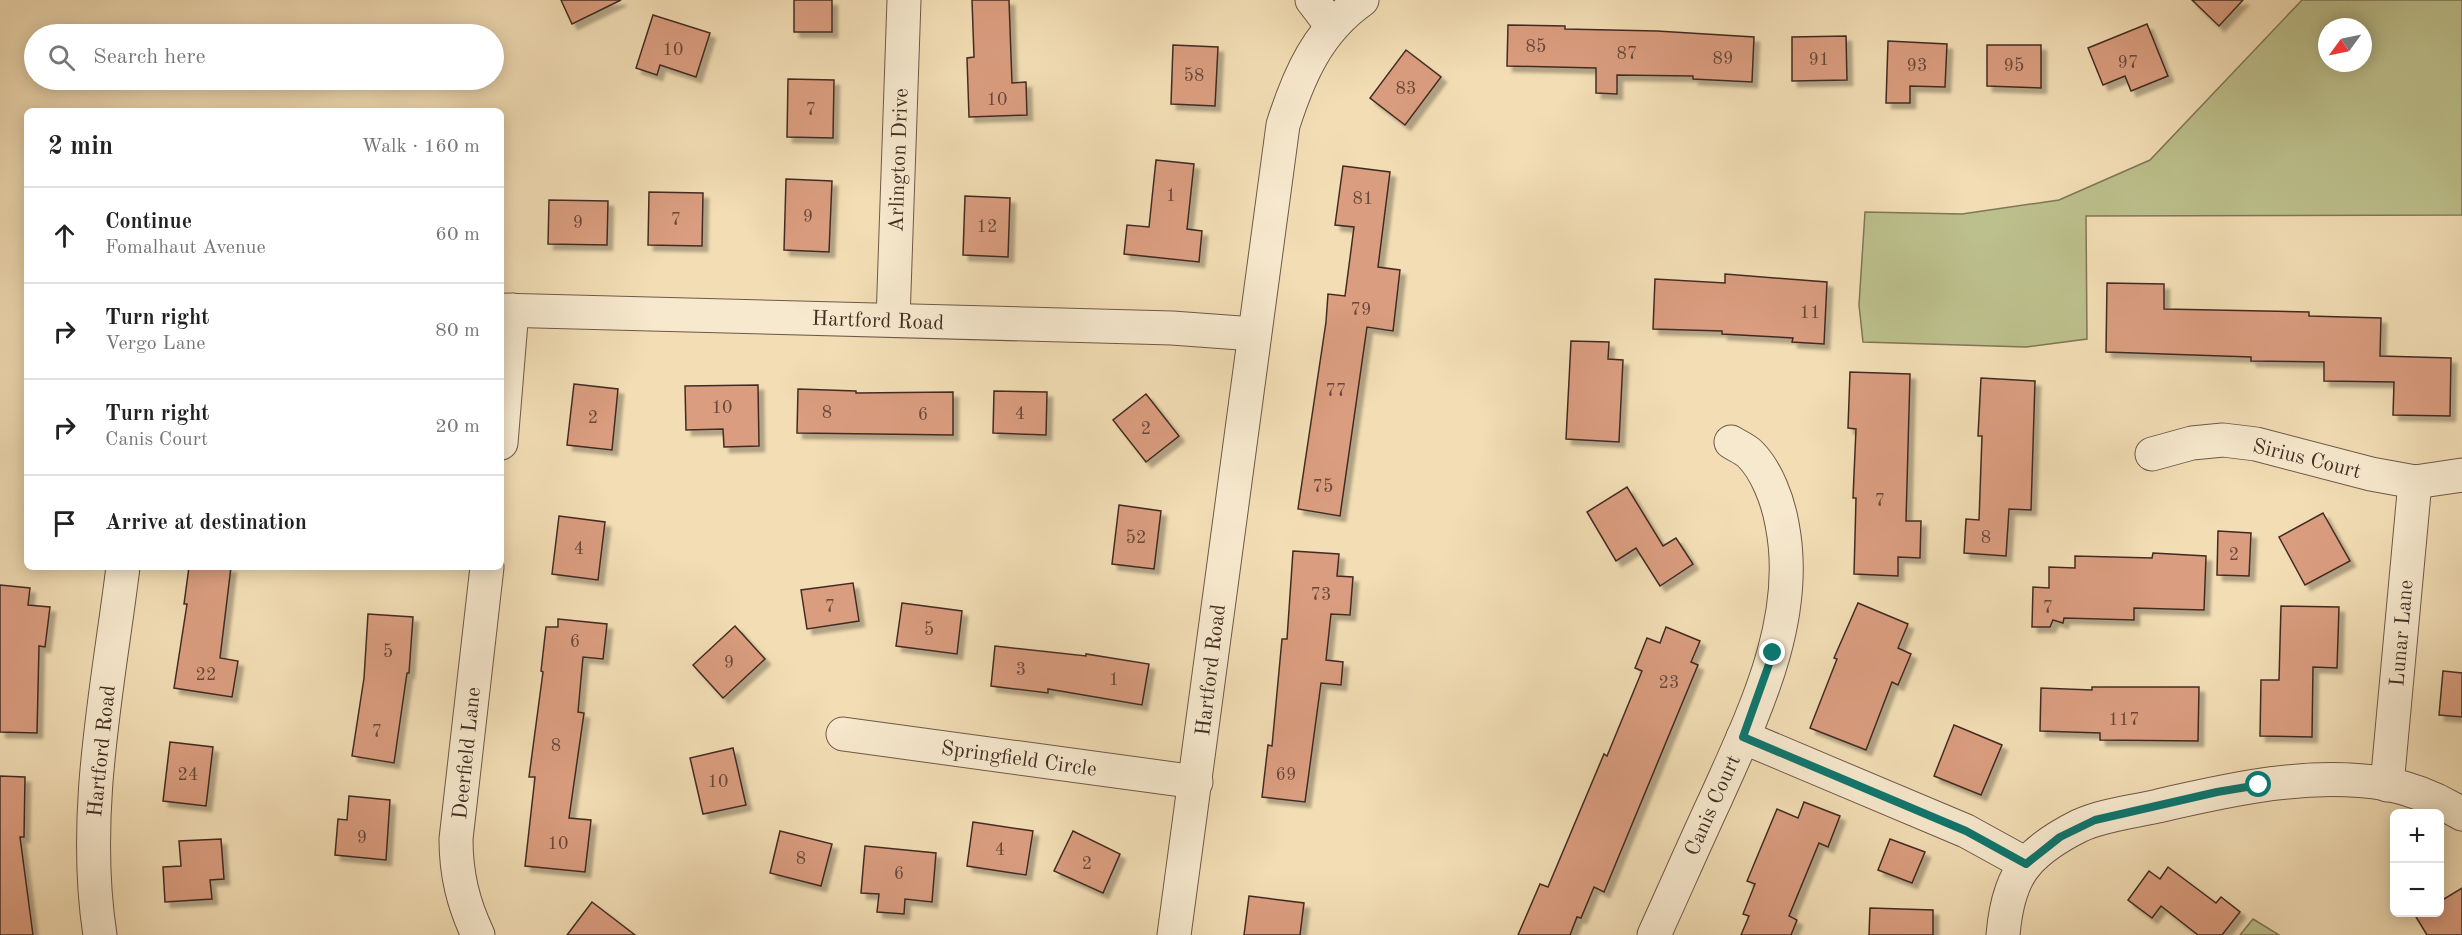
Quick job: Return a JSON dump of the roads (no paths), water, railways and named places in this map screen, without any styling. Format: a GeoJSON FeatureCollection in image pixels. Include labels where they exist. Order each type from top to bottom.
{"type":"FeatureCollection","features":[{"type":"Feature","properties":{"kind":"street","name":"Arlington Drive"},"geometry":{"type":"LineString","coordinates":[[893,320],[904,0]]}},
{"type":"Feature","properties":{"kind":"street","name":"Hartford Road"},"geometry":{"type":"LineString","coordinates":[[1174,935],[1283,125],[1303,70],[1315,46],[1322,13],[1362,0]]}},
{"type":"Feature","properties":{"kind":"street","name":"Hartford Road"},"geometry":{"type":"LineString","coordinates":[[507,310],[1182,328],[1254,334]]}},
{"type":"Feature","properties":{"kind":"street"},"geometry":{"type":"LineString","coordinates":[[504,376],[507,310]]}},
{"type":"Feature","properties":{"kind":"street","name":"Sirius Court"},"geometry":{"type":"LineString","coordinates":[[2152,454],[2192,443],[2223,440],[2256,444],[2372,474],[2415,482],[2462,475]]}},
{"type":"Feature","properties":{"kind":"street","name":"Canis Court"},"geometry":{"type":"LineString","coordinates":[[1654,935],[1743,737],[1773,653],[1788,584],[1787,546],[1779,508],[1766,478],[1750,455],[1731,442]]}},
{"type":"Feature","properties":{"kind":"street","name":"Lunar Lane"},"geometry":{"type":"LineString","coordinates":[[2387,784],[2415,482]]}},
{"type":"Feature","properties":{"kind":"street","name":"Hartford Road"},"geometry":{"type":"LineString","coordinates":[[100,935],[93,865],[94,797],[123,570]]}},
{"type":"Feature","properties":{"kind":"street","name":"Deerfield Lane"},"geometry":{"type":"LineString","coordinates":[[478,935],[461,892],[456,866],[456,838],[487,570]]}},
{"type":"Feature","properties":{"kind":"street","name":"Springfield Circle"},"geometry":{"type":"LineString","coordinates":[[843,734],[1196,782]]}},
{"type":"Feature","properties":{"kind":"street"},"geometry":{"type":"LineString","coordinates":[[1743,737],[1966,831],[2026,864]]}},
{"type":"Feature","properties":{"kind":"street"},"geometry":{"type":"LineString","coordinates":[[2002,935],[2005,911],[2026,864],[2049,844],[2080,826],[2217,792],[2259,785],[2311,781],[2387,784],[2416,792],[2462,814]]}}]}
